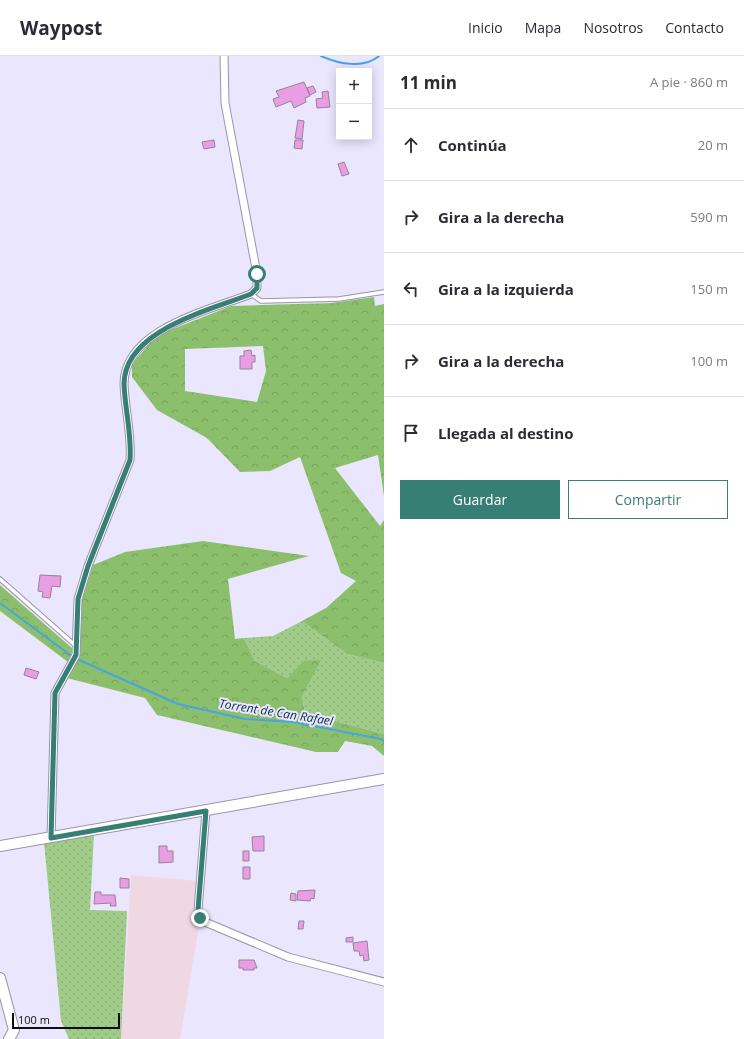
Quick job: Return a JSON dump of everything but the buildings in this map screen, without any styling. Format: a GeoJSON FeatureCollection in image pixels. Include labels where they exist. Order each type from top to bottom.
{"type":"FeatureCollection","features":[{"type":"Feature","properties":{"kind":"street"},"geometry":{"type":"LineString","coordinates":[[51,838],[55,693],[76,655],[78,599],[88,566],[130,460],[131,445],[124,384],[126,369],[134,355],[149,338],[185,318],[251,294],[257,288],[257,274],[225,103],[224,56]]}},
{"type":"Feature","properties":{"kind":"street"},"geometry":{"type":"LineString","coordinates":[[0,846],[384,780]]}},
{"type":"Feature","properties":{"kind":"street"},"geometry":{"type":"LineString","coordinates":[[206,811],[198,910],[200,918],[205,922],[276,953],[384,982]]}},
{"type":"Feature","properties":{"kind":"street"},"geometry":{"type":"LineString","coordinates":[[0,978],[13,1022],[13,1037]]}},
{"type":"Feature","properties":{"kind":"lane"},"geometry":{"type":"LineString","coordinates":[[251,294],[261,301],[268,301],[339,299],[384,292]]}},
{"type":"Feature","properties":{"kind":"lane"},"geometry":{"type":"LineString","coordinates":[[0,579],[76,646]]}},
{"type":"Feature","properties":{"kind":"shaded area"},"geometry":{"type":"Polygon","coordinates":[[[131,875],[197,881],[193,910],[200,921],[180,1039],[121,1039],[131,875]]]}},
{"type":"Feature","properties":{"kind":"green space"},"geometry":{"type":"Polygon","coordinates":[[[374,297],[375,306],[384,304],[384,496],[378,455],[335,468],[380,526],[384,520],[384,663],[347,654],[302,621],[326,608],[356,581],[341,573],[300,457],[270,471],[240,472],[207,438],[157,410],[132,377],[132,364],[151,342],[168,331],[231,306],[332,303],[374,297]],[[263,346],[185,349],[185,391],[257,402],[266,371],[263,346]]]}},
{"type":"Feature","properties":{"kind":"green space"},"geometry":{"type":"Polygon","coordinates":[[[203,541],[309,556],[228,579],[235,639],[244,638],[255,661],[287,678],[303,661],[321,660],[302,696],[305,713],[384,734],[384,756],[372,746],[345,741],[338,752],[316,752],[157,715],[145,698],[67,678],[80,654],[82,600],[93,565],[125,552],[203,541]]]}},
{"type":"Feature","properties":{"kind":"green space"},"geometry":{"type":"Polygon","coordinates":[[[0,585],[73,649],[68,662],[0,611],[0,585]]]}},
{"type":"Feature","properties":{"kind":"green space"},"geometry":{"type":"Polygon","coordinates":[[[302,621],[347,654],[384,663],[384,734],[305,713],[302,696],[303,661],[287,678],[255,661],[244,638],[273,636],[302,621]]]}},
{"type":"Feature","properties":{"kind":"green space"},"geometry":{"type":"Polygon","coordinates":[[[94,834],[90,910],[127,911],[121,1039],[69,1039],[61,1021],[44,842],[94,834]]]}},
{"type":"Feature","properties":{"kind":"waterway"},"geometry":{"type":"LineString","coordinates":[[321,56],[351,64],[366,63],[379,56]]}},
{"type":"Feature","properties":{"kind":"waterway","name":"Torrent de Can Rafael"},"geometry":{"type":"LineString","coordinates":[[0,603],[73,657]]}},
{"type":"Feature","properties":{"kind":"waterway","name":"Torrent de Can Rafael"},"geometry":{"type":"LineString","coordinates":[[77,659],[178,704],[245,719],[293,722],[381,739],[384,741]]}},
{"type":"Feature","properties":{"kind":"route"},"geometry":{"type":"LineString","coordinates":[[200,918],[198,910],[206,811],[51,838],[55,693],[76,655],[78,599],[88,566],[130,460],[131,445],[124,384],[126,369],[134,355],[149,338],[185,318],[251,294],[257,288],[257,274]]}}]}
